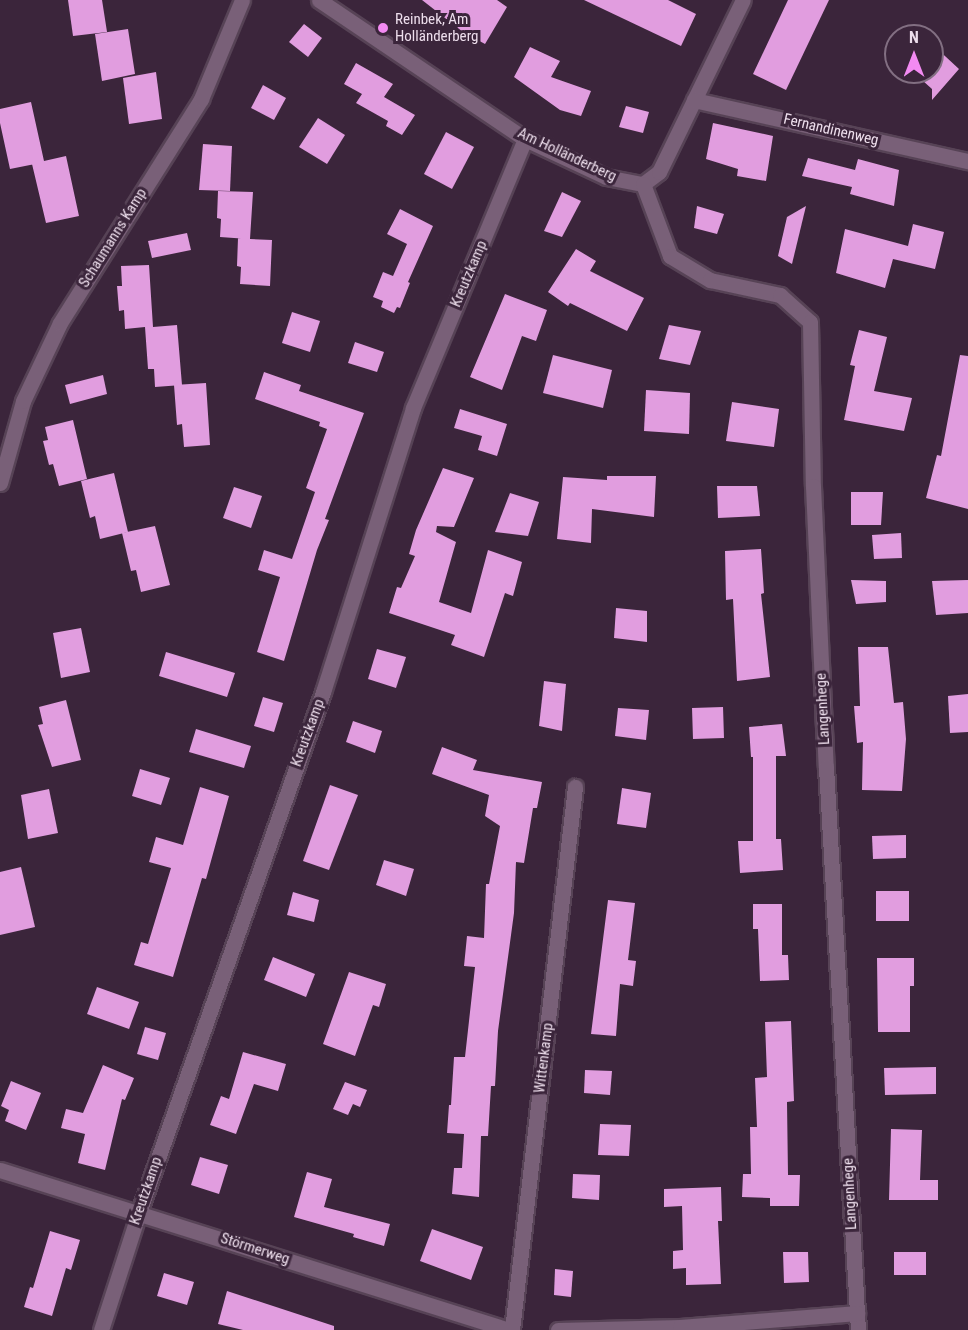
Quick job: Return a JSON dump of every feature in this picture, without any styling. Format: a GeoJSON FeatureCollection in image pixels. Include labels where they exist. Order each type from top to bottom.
{"type":"FeatureCollection","features":[{"type":"Feature","properties":{"kind":"street","name":"Schaumanns Kamp"},"geometry":{"type":"LineString","coordinates":[[0,483],[23,400],[60,324],[201,99],[242,0]]}},
{"type":"Feature","properties":{"kind":"street","name":"Am Holländerberg"},"geometry":{"type":"LineString","coordinates":[[319,0],[525,139],[606,177],[643,184]]}},
{"type":"Feature","properties":{"kind":"street"},"geometry":{"type":"LineString","coordinates":[[643,184],[659,172],[743,0]]}},
{"type":"Feature","properties":{"kind":"street","name":"Fernandinenweg"},"geometry":{"type":"LineString","coordinates":[[694,100],[968,161]]}},
{"type":"Feature","properties":{"kind":"street","name":"Kreutzkamp"},"geometry":{"type":"LineString","coordinates":[[100,1330],[139,1212],[323,692],[413,408],[525,139]]}},
{"type":"Feature","properties":{"kind":"street","name":"Langenhege"},"geometry":{"type":"LineString","coordinates":[[643,184],[670,256],[710,280],[780,295],[810,322],[813,486],[826,767],[858,1330]]}},
{"type":"Feature","properties":{"kind":"street","name":"Wittenkamp"},"geometry":{"type":"LineString","coordinates":[[511,1330],[575,787]]}},
{"type":"Feature","properties":{"kind":"street","name":"Störmerweg"},"geometry":{"type":"LineString","coordinates":[[0,1170],[511,1330]]}},
{"type":"Feature","properties":{"kind":"street"},"geometry":{"type":"LineString","coordinates":[[558,1330],[680,1328],[857,1313]]}},
{"type":"Feature","properties":{"kind":"building"},"geometry":{"type":"Polygon","coordinates":[[[68,0],[102,0],[107,32],[73,36],[68,0]]]}},
{"type":"Feature","properties":{"kind":"building"},"geometry":{"type":"Polygon","coordinates":[[[422,0],[497,0],[507,7],[485,44],[463,32],[422,0]]]}},
{"type":"Feature","properties":{"kind":"building"},"geometry":{"type":"Polygon","coordinates":[[[584,0],[668,0],[696,14],[681,46],[584,0]]]}},
{"type":"Feature","properties":{"kind":"building"},"geometry":{"type":"Polygon","coordinates":[[[788,0],[829,0],[786,90],[753,74],[788,0]]]}},
{"type":"Feature","properties":{"kind":"building"},"geometry":{"type":"Polygon","coordinates":[[[304,24],[322,38],[308,57],[289,42],[304,24]]]}},
{"type":"Feature","properties":{"kind":"building"},"geometry":{"type":"Polygon","coordinates":[[[128,29],[135,74],[102,81],[95,34],[128,29]]]}},
{"type":"Feature","properties":{"kind":"building"},"geometry":{"type":"Polygon","coordinates":[[[530,47],[560,61],[551,77],[591,91],[581,116],[560,110],[514,77],[530,47]]]}},
{"type":"Feature","properties":{"kind":"building"},"geometry":{"type":"Polygon","coordinates":[[[944,55],[959,69],[932,100],[932,89],[926,84],[944,84],[944,55]]]}},
{"type":"Feature","properties":{"kind":"building"},"geometry":{"type":"Polygon","coordinates":[[[356,63],[393,84],[384,97],[415,115],[402,135],[386,126],[388,121],[356,103],[362,94],[344,84],[356,63]]]}},
{"type":"Feature","properties":{"kind":"building"},"geometry":{"type":"Polygon","coordinates":[[[156,72],[162,119],[129,124],[123,78],[156,72]]]}},
{"type":"Feature","properties":{"kind":"building"},"geometry":{"type":"Polygon","coordinates":[[[263,85],[286,98],[274,120],[251,108],[263,85]]]}},
{"type":"Feature","properties":{"kind":"building"},"geometry":{"type":"Polygon","coordinates":[[[31,102],[44,161],[66,156],[79,216],[46,223],[32,165],[10,169],[0,123],[0,109],[31,102]]]}},
{"type":"Feature","properties":{"kind":"building"},"geometry":{"type":"Polygon","coordinates":[[[626,106],[649,112],[643,133],[619,127],[626,106]]]}},
{"type":"Feature","properties":{"kind":"building"},"geometry":{"type":"Polygon","coordinates":[[[318,118],[345,135],[327,164],[299,147],[318,118]]]}},
{"type":"Feature","properties":{"kind":"building"},"geometry":{"type":"Polygon","coordinates":[[[713,123],[773,136],[766,181],[737,176],[738,169],[706,159],[713,123]]]}},
{"type":"Feature","properties":{"kind":"building"},"geometry":{"type":"Polygon","coordinates":[[[446,132],[474,147],[452,189],[424,174],[446,132]]]}},
{"type":"Feature","properties":{"kind":"building"},"geometry":{"type":"Polygon","coordinates":[[[203,144],[232,146],[230,191],[199,190],[203,144]]]}},
{"type":"Feature","properties":{"kind":"building"},"geometry":{"type":"Polygon","coordinates":[[[808,158],[855,170],[858,159],[899,170],[894,206],[850,194],[852,187],[802,176],[808,158]]]}},
{"type":"Feature","properties":{"kind":"building"},"geometry":{"type":"Polygon","coordinates":[[[218,191],[253,192],[250,239],[272,240],[270,286],[240,284],[241,267],[237,266],[238,238],[220,237],[221,219],[217,218],[218,191]]]}},
{"type":"Feature","properties":{"kind":"building"},"geometry":{"type":"Polygon","coordinates":[[[562,192],[581,201],[562,237],[544,231],[562,192]]]}},
{"type":"Feature","properties":{"kind":"building"},"geometry":{"type":"Polygon","coordinates":[[[697,206],[724,214],[717,234],[694,228],[697,206]]]}},
{"type":"Feature","properties":{"kind":"building"},"geometry":{"type":"Polygon","coordinates":[[[806,206],[792,264],[778,256],[787,217],[806,206]]]}},
{"type":"Feature","properties":{"kind":"building"},"geometry":{"type":"Polygon","coordinates":[[[400,209],[433,226],[408,282],[410,283],[400,308],[397,307],[394,313],[381,307],[383,301],[373,297],[383,272],[393,276],[407,244],[387,234],[400,209]]]}},
{"type":"Feature","properties":{"kind":"building"},"geometry":{"type":"Polygon","coordinates":[[[913,224],[944,232],[935,269],[893,259],[885,288],[836,273],[845,229],[908,246],[913,224]]]}},
{"type":"Feature","properties":{"kind":"building"},"geometry":{"type":"Polygon","coordinates":[[[187,233],[191,250],[152,258],[148,241],[187,233]]]}},
{"type":"Feature","properties":{"kind":"building"},"geometry":{"type":"Polygon","coordinates":[[[576,249],[596,261],[590,271],[644,298],[627,331],[570,303],[568,306],[548,292],[576,249]]]}},
{"type":"Feature","properties":{"kind":"building"},"geometry":{"type":"Polygon","coordinates":[[[149,265],[153,327],[177,325],[182,385],[155,387],[154,369],[148,369],[145,327],[125,329],[124,310],[119,311],[117,286],[122,286],[121,266],[149,265]]]}},
{"type":"Feature","properties":{"kind":"building"},"geometry":{"type":"Polygon","coordinates":[[[505,294],[547,310],[536,341],[522,336],[502,390],[470,377],[505,294]]]}},
{"type":"Feature","properties":{"kind":"building"},"geometry":{"type":"Polygon","coordinates":[[[292,312],[320,321],[310,352],[282,343],[292,312]]]}},
{"type":"Feature","properties":{"kind":"building"},"geometry":{"type":"Polygon","coordinates":[[[669,325],[701,331],[690,365],[659,359],[669,325]]]}},
{"type":"Feature","properties":{"kind":"building"},"geometry":{"type":"Polygon","coordinates":[[[859,330],[887,337],[874,391],[912,398],[904,431],[844,420],[855,366],[850,365],[859,330]]]}},
{"type":"Feature","properties":{"kind":"building"},"geometry":{"type":"Polygon","coordinates":[[[355,342],[384,352],[377,372],[348,363],[355,342]]]}},
{"type":"Feature","properties":{"kind":"building"},"geometry":{"type":"Polygon","coordinates":[[[553,355],[612,370],[603,408],[543,393],[553,355]]]}},
{"type":"Feature","properties":{"kind":"building"},"geometry":{"type":"Polygon","coordinates":[[[960,355],[968,356],[968,509],[926,498],[937,455],[941,456],[960,355]]]}},
{"type":"Feature","properties":{"kind":"building"},"geometry":{"type":"Polygon","coordinates":[[[264,372],[301,385],[299,391],[364,413],[325,519],[329,520],[317,550],[284,661],[257,652],[280,577],[258,570],[264,550],[292,559],[315,492],[306,488],[327,429],[319,426],[320,422],[255,399],[264,372]]]}},
{"type":"Feature","properties":{"kind":"building"},"geometry":{"type":"Polygon","coordinates":[[[103,375],[107,394],[70,404],[65,385],[103,375]]]}},
{"type":"Feature","properties":{"kind":"building"},"geometry":{"type":"Polygon","coordinates":[[[206,383],[210,445],[184,447],[182,424],[177,425],[174,385],[206,383]]]}},
{"type":"Feature","properties":{"kind":"building"},"geometry":{"type":"Polygon","coordinates":[[[646,390],[690,393],[689,434],[644,431],[646,390]]]}},
{"type":"Feature","properties":{"kind":"building"},"geometry":{"type":"Polygon","coordinates":[[[732,402],[779,409],[774,447],[726,441],[732,402]]]}},
{"type":"Feature","properties":{"kind":"building"},"geometry":{"type":"Polygon","coordinates":[[[460,409],[507,424],[497,456],[478,450],[482,436],[454,428],[460,409]]]}},
{"type":"Feature","properties":{"kind":"building"},"geometry":{"type":"Polygon","coordinates":[[[73,420],[87,479],[59,486],[53,464],[49,465],[43,441],[48,440],[45,427],[73,420]]]}},
{"type":"Feature","properties":{"kind":"building"},"geometry":{"type":"Polygon","coordinates":[[[443,468],[474,478],[454,527],[437,526],[436,532],[456,542],[439,602],[471,613],[488,550],[522,562],[513,596],[505,593],[484,657],[451,645],[455,635],[389,613],[397,587],[401,588],[415,556],[409,554],[416,530],[443,468]]]}},
{"type":"Feature","properties":{"kind":"building"},"geometry":{"type":"Polygon","coordinates":[[[114,473],[128,532],[100,539],[95,516],[90,518],[81,481],[114,473]]]}},
{"type":"Feature","properties":{"kind":"building"},"geometry":{"type":"Polygon","coordinates":[[[607,476],[656,476],[654,517],[592,509],[591,543],[557,539],[563,477],[607,480],[607,476]]]}},
{"type":"Feature","properties":{"kind":"building"},"geometry":{"type":"Polygon","coordinates":[[[717,486],[757,486],[760,516],[718,518],[717,486]]]}},
{"type":"Feature","properties":{"kind":"building"},"geometry":{"type":"Polygon","coordinates":[[[234,487],[262,496],[251,528],[223,518],[234,487]]]}},
{"type":"Feature","properties":{"kind":"building"},"geometry":{"type":"Polygon","coordinates":[[[851,492],[883,492],[881,525],[851,525],[851,492]]]}},
{"type":"Feature","properties":{"kind":"building"},"geometry":{"type":"Polygon","coordinates":[[[510,493],[539,502],[528,536],[495,532],[510,493]]]}},
{"type":"Feature","properties":{"kind":"building"},"geometry":{"type":"Polygon","coordinates":[[[155,526],[170,585],[141,592],[136,570],[131,571],[122,533],[155,526]]]}},
{"type":"Feature","properties":{"kind":"building"},"geometry":{"type":"Polygon","coordinates":[[[901,533],[902,558],[874,559],[872,535],[901,533]]]}},
{"type":"Feature","properties":{"kind":"building"},"geometry":{"type":"Polygon","coordinates":[[[761,549],[764,593],[761,594],[770,677],[737,681],[733,599],[726,600],[725,551],[761,549]]]}},
{"type":"Feature","properties":{"kind":"building"},"geometry":{"type":"Polygon","coordinates":[[[851,580],[886,581],[886,602],[856,604],[851,580]]]}},
{"type":"Feature","properties":{"kind":"building"},"geometry":{"type":"Polygon","coordinates":[[[968,580],[968,613],[936,615],[932,581],[968,580]]]}},
{"type":"Feature","properties":{"kind":"building"},"geometry":{"type":"Polygon","coordinates":[[[616,608],[647,611],[647,642],[614,638],[616,608]]]}},
{"type":"Feature","properties":{"kind":"building"},"geometry":{"type":"Polygon","coordinates":[[[81,628],[90,672],[61,678],[53,633],[81,628]]]}},
{"type":"Feature","properties":{"kind":"building"},"geometry":{"type":"Polygon","coordinates":[[[858,647],[888,647],[894,703],[903,702],[906,739],[902,791],[862,790],[863,742],[857,743],[854,706],[860,706],[858,647]]]}},
{"type":"Feature","properties":{"kind":"building"},"geometry":{"type":"Polygon","coordinates":[[[377,649],[406,657],[396,688],[368,679],[377,649]]]}},
{"type":"Feature","properties":{"kind":"building"},"geometry":{"type":"Polygon","coordinates":[[[166,652],[235,673],[227,697],[159,676],[166,652]]]}},
{"type":"Feature","properties":{"kind":"building"},"geometry":{"type":"Polygon","coordinates":[[[544,681],[566,684],[562,731],[539,726],[544,681]]]}},
{"type":"Feature","properties":{"kind":"building"},"geometry":{"type":"Polygon","coordinates":[[[968,694],[968,732],[950,733],[948,696],[968,694]]]}},
{"type":"Feature","properties":{"kind":"building"},"geometry":{"type":"Polygon","coordinates":[[[263,697],[283,703],[274,732],[254,726],[263,697]]]}},
{"type":"Feature","properties":{"kind":"building"},"geometry":{"type":"Polygon","coordinates":[[[66,700],[81,760],[52,767],[38,725],[43,724],[39,707],[66,700]]]}},
{"type":"Feature","properties":{"kind":"building"},"geometry":{"type":"Polygon","coordinates":[[[723,707],[724,738],[693,739],[692,708],[723,707]]]}},
{"type":"Feature","properties":{"kind":"building"},"geometry":{"type":"Polygon","coordinates":[[[618,708],[649,710],[646,740],[615,736],[618,708]]]}},
{"type":"Feature","properties":{"kind":"building"},"geometry":{"type":"Polygon","coordinates":[[[353,721],[382,731],[375,753],[346,742],[353,721]]]}},
{"type":"Feature","properties":{"kind":"building"},"geometry":{"type":"Polygon","coordinates":[[[782,724],[786,756],[776,756],[776,839],[781,839],[783,870],[740,873],[738,841],[753,841],[753,757],[751,757],[749,727],[782,724]]]}},
{"type":"Feature","properties":{"kind":"building"},"geometry":{"type":"Polygon","coordinates":[[[196,729],[251,746],[244,768],[189,752],[196,729]]]}},
{"type":"Feature","properties":{"kind":"building"},"geometry":{"type":"Polygon","coordinates":[[[442,747],[477,760],[473,770],[542,782],[537,808],[533,808],[524,863],[516,862],[514,913],[498,1031],[495,1086],[491,1086],[488,1136],[481,1136],[479,1197],[452,1194],[454,1168],[462,1168],[464,1134],[447,1133],[454,1057],[465,1057],[475,967],[464,966],[467,936],[484,938],[486,884],[489,884],[500,826],[485,816],[489,795],[432,774],[442,747]]]}},
{"type":"Feature","properties":{"kind":"building"},"geometry":{"type":"Polygon","coordinates":[[[140,769],[170,778],[161,805],[132,796],[140,769]]]}},
{"type":"Feature","properties":{"kind":"building"},"geometry":{"type":"Polygon","coordinates":[[[330,785],[358,795],[329,870],[303,861],[330,785]]]}},
{"type":"Feature","properties":{"kind":"building"},"geometry":{"type":"Polygon","coordinates":[[[200,787],[229,796],[206,879],[202,878],[173,977],[134,965],[141,942],[148,944],[171,868],[149,862],[156,837],[183,845],[200,787]]]}},
{"type":"Feature","properties":{"kind":"building"},"geometry":{"type":"Polygon","coordinates":[[[622,788],[651,793],[646,828],[617,824],[622,788]]]}},
{"type":"Feature","properties":{"kind":"building"},"geometry":{"type":"Polygon","coordinates":[[[49,789],[58,833],[28,839],[21,795],[49,789]]]}},
{"type":"Feature","properties":{"kind":"building"},"geometry":{"type":"Polygon","coordinates":[[[906,835],[906,858],[873,859],[872,836],[906,835]]]}},
{"type":"Feature","properties":{"kind":"building"},"geometry":{"type":"Polygon","coordinates":[[[384,860],[414,869],[406,896],[376,885],[384,860]]]}},
{"type":"Feature","properties":{"kind":"building"},"geometry":{"type":"Polygon","coordinates":[[[21,867],[35,927],[0,935],[0,872],[21,867]]]}},
{"type":"Feature","properties":{"kind":"building"},"geometry":{"type":"Polygon","coordinates":[[[876,891],[909,891],[909,921],[876,921],[876,891]]]}},
{"type":"Feature","properties":{"kind":"building"},"geometry":{"type":"Polygon","coordinates":[[[293,892],[319,900],[314,922],[287,915],[293,892]]]}},
{"type":"Feature","properties":{"kind":"building"},"geometry":{"type":"Polygon","coordinates":[[[608,900],[635,903],[628,960],[636,961],[633,986],[620,984],[616,1036],[591,1034],[608,900]]]}},
{"type":"Feature","properties":{"kind":"building"},"geometry":{"type":"Polygon","coordinates":[[[753,904],[782,904],[782,955],[788,955],[789,980],[760,981],[758,929],[753,929],[753,904]]]}},
{"type":"Feature","properties":{"kind":"building"},"geometry":{"type":"Polygon","coordinates":[[[273,957],[315,974],[306,997],[264,980],[273,957]]]}},
{"type":"Feature","properties":{"kind":"building"},"geometry":{"type":"Polygon","coordinates":[[[877,958],[914,958],[914,986],[910,986],[910,1032],[878,1032],[877,958]]]}},
{"type":"Feature","properties":{"kind":"building"},"geometry":{"type":"Polygon","coordinates":[[[349,972],[386,984],[379,1007],[373,1005],[355,1056],[323,1044],[349,972]]]}},
{"type":"Feature","properties":{"kind":"building"},"geometry":{"type":"Polygon","coordinates":[[[97,987],[139,1002],[129,1029],[87,1014],[97,987]]]}},
{"type":"Feature","properties":{"kind":"building"},"geometry":{"type":"Polygon","coordinates":[[[791,1021],[794,1101],[787,1102],[788,1175],[800,1175],[799,1206],[770,1206],[770,1198],[742,1197],[743,1174],[751,1174],[750,1127],[757,1127],[755,1078],[767,1077],[765,1022],[791,1021]]]}},
{"type":"Feature","properties":{"kind":"building"},"geometry":{"type":"Polygon","coordinates":[[[145,1027],[166,1033],[158,1060],[137,1054],[145,1027]]]}},
{"type":"Feature","properties":{"kind":"building"},"geometry":{"type":"Polygon","coordinates":[[[243,1052],[286,1064],[278,1091],[254,1084],[236,1134],[210,1125],[221,1096],[229,1099],[243,1052]]]}},
{"type":"Feature","properties":{"kind":"building"},"geometry":{"type":"Polygon","coordinates":[[[103,1065],[134,1078],[125,1100],[122,1099],[105,1170],[78,1163],[85,1134],[61,1128],[66,1109],[83,1113],[103,1065]]]}},
{"type":"Feature","properties":{"kind":"building"},"geometry":{"type":"Polygon","coordinates":[[[936,1067],[936,1094],[885,1095],[884,1068],[936,1067]]]}},
{"type":"Feature","properties":{"kind":"building"},"geometry":{"type":"Polygon","coordinates":[[[585,1070],[612,1071],[610,1095],[584,1093],[585,1070]]]}},
{"type":"Feature","properties":{"kind":"building"},"geometry":{"type":"Polygon","coordinates":[[[11,1081],[41,1093],[26,1130],[5,1121],[9,1110],[1,1106],[11,1081]]]}},
{"type":"Feature","properties":{"kind":"building"},"geometry":{"type":"Polygon","coordinates":[[[345,1082],[367,1090],[360,1107],[353,1104],[348,1115],[333,1109],[345,1082]]]}},
{"type":"Feature","properties":{"kind":"building"},"geometry":{"type":"Polygon","coordinates":[[[600,1124],[631,1125],[629,1156],[598,1155],[600,1124]]]}},
{"type":"Feature","properties":{"kind":"building"},"geometry":{"type":"Polygon","coordinates":[[[891,1129],[922,1130],[920,1180],[938,1180],[938,1200],[889,1200],[891,1129]]]}},
{"type":"Feature","properties":{"kind":"building"},"geometry":{"type":"Polygon","coordinates":[[[200,1157],[228,1165],[219,1194],[191,1185],[200,1157]]]}},
{"type":"Feature","properties":{"kind":"building"},"geometry":{"type":"Polygon","coordinates":[[[307,1172],[332,1179],[324,1207],[390,1224],[384,1246],[353,1237],[354,1234],[294,1217],[307,1172]]]}},
{"type":"Feature","properties":{"kind":"building"},"geometry":{"type":"Polygon","coordinates":[[[573,1174],[600,1175],[599,1200],[572,1198],[573,1174]]]}},
{"type":"Feature","properties":{"kind":"building"},"geometry":{"type":"Polygon","coordinates":[[[721,1187],[722,1221],[718,1221],[721,1284],[686,1285],[686,1268],[673,1269],[673,1251],[683,1250],[682,1206],[664,1207],[664,1189],[721,1187]]]}},
{"type":"Feature","properties":{"kind":"building"},"geometry":{"type":"Polygon","coordinates":[[[432,1229],[483,1247],[471,1280],[420,1261],[432,1229]]]}},
{"type":"Feature","properties":{"kind":"building"},"geometry":{"type":"Polygon","coordinates":[[[50,1231],[80,1240],[71,1270],[66,1268],[52,1316],[24,1307],[30,1287],[33,1288],[50,1231]]]}},
{"type":"Feature","properties":{"kind":"building"},"geometry":{"type":"Polygon","coordinates":[[[783,1252],[808,1252],[809,1282],[784,1283],[783,1252]]]}},
{"type":"Feature","properties":{"kind":"building"},"geometry":{"type":"Polygon","coordinates":[[[894,1252],[926,1252],[926,1275],[894,1275],[894,1252]]]}},
{"type":"Feature","properties":{"kind":"building"},"geometry":{"type":"Polygon","coordinates":[[[555,1269],[573,1271],[571,1297],[554,1295],[555,1269]]]}},
{"type":"Feature","properties":{"kind":"building"},"geometry":{"type":"Polygon","coordinates":[[[164,1273],[194,1282],[187,1305],[157,1296],[164,1273]]]}},
{"type":"Feature","properties":{"kind":"building"},"geometry":{"type":"Polygon","coordinates":[[[227,1291],[334,1326],[334,1330],[243,1330],[218,1324],[227,1291]]]}},
{"type":"Feature","properties":{"kind":"place","name":"Reinbek, Am Holländerberg"},"geometry":{"type":"Point","coordinates":[383,28]}}]}
